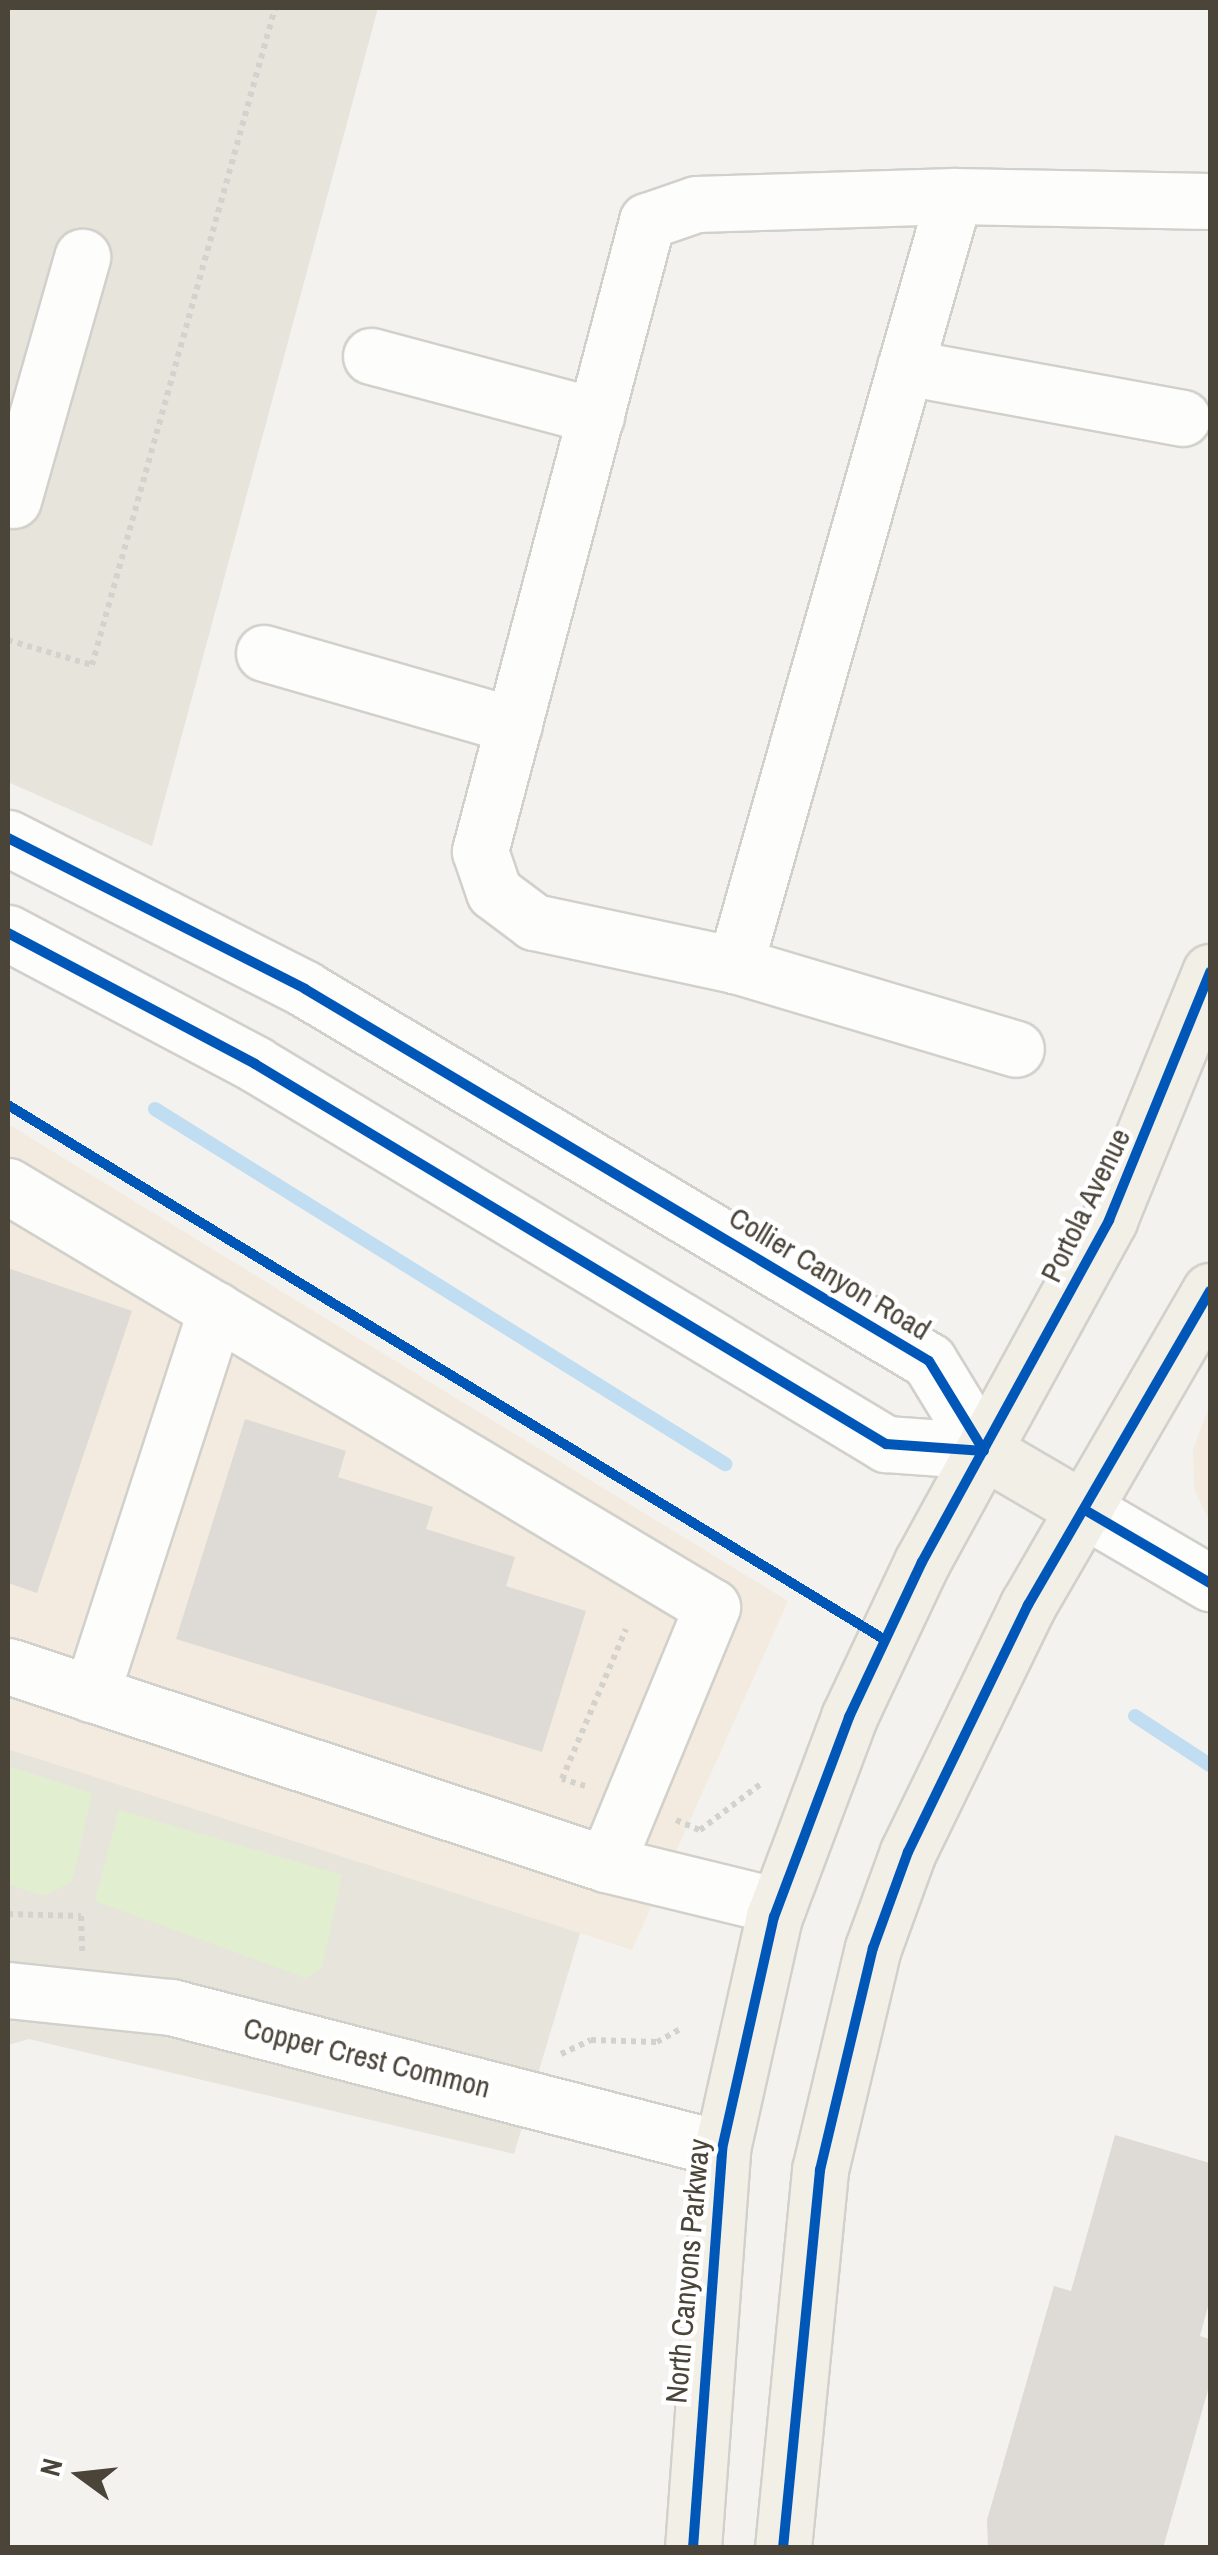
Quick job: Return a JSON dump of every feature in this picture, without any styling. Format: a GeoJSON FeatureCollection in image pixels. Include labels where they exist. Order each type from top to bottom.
{"type":"FeatureCollection","features":[{"type":"Feature","properties":{"kind":"main road","name":"Portola Avenue"},"geometry":{"type":"LineString","coordinates":[[984,1451],[1109,1220],[1210,972]]}},
{"type":"Feature","properties":{"kind":"main road"},"geometry":{"type":"LineString","coordinates":[[783,2548],[820,2170],[873,1948],[951,1758],[1085,1510],[1210,1292]]}},
{"type":"Feature","properties":{"kind":"main road","name":"Collier Canyon Road"},"geometry":{"type":"LineString","coordinates":[[984,1451],[1085,1510]]}},
{"type":"Feature","properties":{"kind":"main road","name":"North Canyons Parkway"},"geometry":{"type":"LineString","coordinates":[[693,2548],[722,2149],[778,1906],[850,1717],[984,1451]]}},
{"type":"Feature","properties":{"kind":"street"},"geometry":{"type":"LineString","coordinates":[[1016,1049],[735,966],[534,922],[494,892],[480,851],[648,221],[696,204],[954,196],[1210,201]]}},
{"type":"Feature","properties":{"kind":"street"},"geometry":{"type":"LineString","coordinates":[[735,966],[954,196]]}},
{"type":"Feature","properties":{"kind":"street"},"geometry":{"type":"LineString","coordinates":[[14,500],[25,393],[82,257]]}},
{"type":"Feature","properties":{"kind":"street"},"geometry":{"type":"LineString","coordinates":[[371,356],[596,416]]}},
{"type":"Feature","properties":{"kind":"street"},"geometry":{"type":"LineString","coordinates":[[905,367],[1182,418]]}},
{"type":"Feature","properties":{"kind":"street"},"geometry":{"type":"LineString","coordinates":[[264,653],[514,725]]}},
{"type":"Feature","properties":{"kind":"street","name":"Collier Canyon Road"},"geometry":{"type":"LineString","coordinates":[[8,838],[305,990],[929,1361],[984,1451]]}},
{"type":"Feature","properties":{"kind":"street","name":"Collier Canyon Road"},"geometry":{"type":"LineString","coordinates":[[8,933],[255,1064],[886,1444],[984,1451]]}},
{"type":"Feature","properties":{"kind":"street"},"geometry":{"type":"LineString","coordinates":[[8,1186],[712,1607],[606,1864]]}},
{"type":"Feature","properties":{"kind":"street"},"geometry":{"type":"LineString","coordinates":[[90,1694],[216,1310]]}},
{"type":"Feature","properties":{"kind":"street","name":"Collier Canyon Road"},"geometry":{"type":"LineString","coordinates":[[1085,1510],[1210,1583]]}},
{"type":"Feature","properties":{"kind":"street"},"geometry":{"type":"LineString","coordinates":[[8,1666],[606,1864],[778,1906]]}},
{"type":"Feature","properties":{"kind":"street","name":"Copper Crest Common"},"geometry":{"type":"LineString","coordinates":[[8,1990],[171,2006],[722,2149]]}},
{"type":"Feature","properties":{"kind":"path"},"geometry":{"type":"LineString","coordinates":[[8,640],[92,665],[275,8]]}},
{"type":"Feature","properties":{"kind":"shaded area"},"geometry":{"type":"Polygon","coordinates":[[[8,8],[378,8],[152,846],[8,782],[8,8]]]}},
{"type":"Feature","properties":{"kind":"shaded area"},"geometry":{"type":"Polygon","coordinates":[[[8,1124],[788,1601],[632,1950],[8,1749],[8,1124]]]}},
{"type":"Feature","properties":{"kind":"shaded area"},"geometry":{"type":"Polygon","coordinates":[[[1210,1405],[1210,1522],[1194,1489],[1193,1449],[1210,1405]]]}},
{"type":"Feature","properties":{"kind":"shaded area"},"geometry":{"type":"Polygon","coordinates":[[[8,1749],[581,1930],[514,2154],[29,2039],[8,2045],[8,1749]]]}},
{"type":"Feature","properties":{"kind":"green space"},"geometry":{"type":"Polygon","coordinates":[[[8,1766],[92,1793],[72,1882],[44,1896],[8,1884],[8,1766]]]}},
{"type":"Feature","properties":{"kind":"green space"},"geometry":{"type":"Polygon","coordinates":[[[119,1810],[342,1875],[322,1968],[306,1978],[95,1901],[119,1810]]]}},
{"type":"Feature","properties":{"kind":"building"},"geometry":{"type":"Polygon","coordinates":[[[8,1268],[132,1311],[37,1593],[8,1583],[8,1268]]]}},
{"type":"Feature","properties":{"kind":"building"},"geometry":{"type":"Polygon","coordinates":[[[245,1419],[346,1451],[338,1477],[433,1507],[426,1529],[515,1557],[506,1586],[586,1611],[542,1752],[176,1639],[245,1419]]]}},
{"type":"Feature","properties":{"kind":"building"},"geometry":{"type":"Polygon","coordinates":[[[1115,2135],[1210,2163],[1210,2299],[1200,2336],[1210,2339],[1210,2383],[1163,2548],[988,2548],[987,2520],[1054,2286],[1071,2291],[1115,2135]]]}},
{"type":"Feature","properties":{"kind":"waterway"},"geometry":{"type":"LineString","coordinates":[[155,1109],[725,1464]]}},
{"type":"Feature","properties":{"kind":"waterway"},"geometry":{"type":"LineString","coordinates":[[1135,1716],[1210,1765]]}},
{"type":"Feature","properties":{"kind":"cycle path"},"geometry":{"type":"LineString","coordinates":[[8,838],[305,989],[929,1361],[984,1451]]}},
{"type":"Feature","properties":{"kind":"cycle path"},"geometry":{"type":"LineString","coordinates":[[8,933],[255,1064],[886,1444],[984,1451]]}},
{"type":"Feature","properties":{"kind":"cycle path"},"geometry":{"type":"LineString","coordinates":[[693,2548],[722,2149],[774,1917],[849,1717],[922,1562],[1109,1220],[1210,972]]}},
{"type":"Feature","properties":{"kind":"cycle path"},"geometry":{"type":"LineString","coordinates":[[8,1105],[885,1640]]}},
{"type":"Feature","properties":{"kind":"cycle path"},"geometry":{"type":"LineString","coordinates":[[783,2548],[820,2170],[873,1948],[908,1852],[1028,1605],[1210,1291]]}},
{"type":"Feature","properties":{"kind":"cycle path"},"geometry":{"type":"LineString","coordinates":[[1085,1510],[1210,1583]]}}]}
